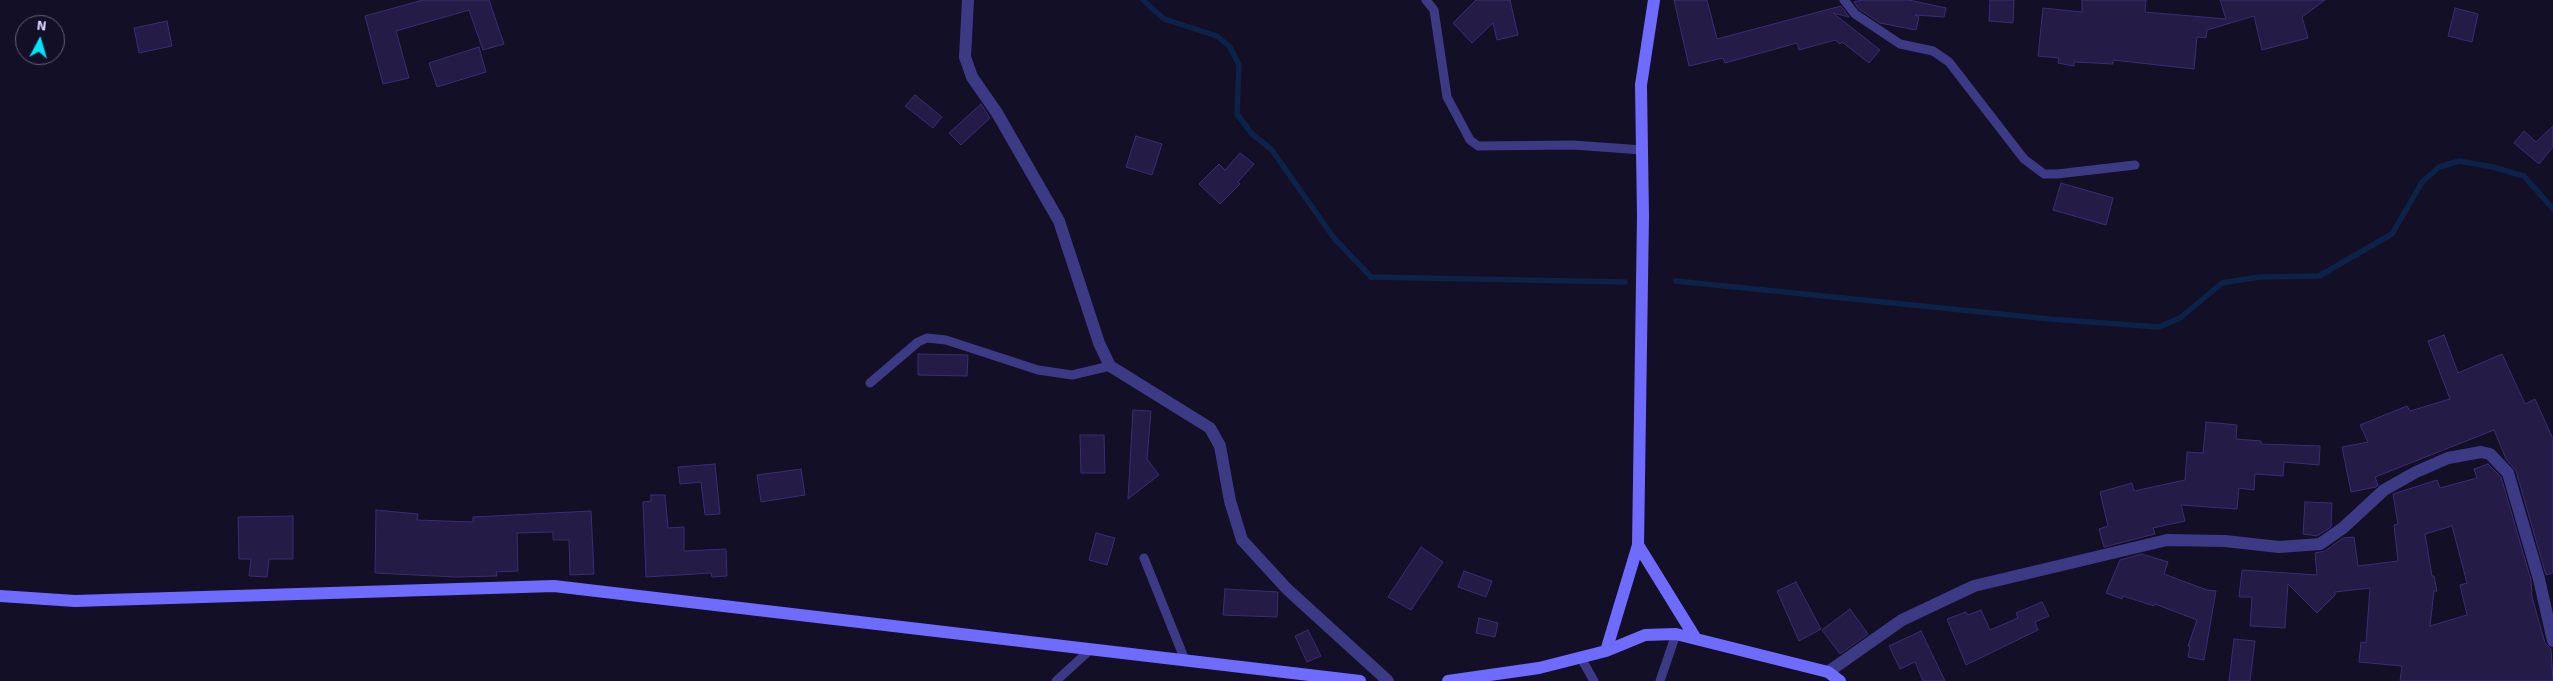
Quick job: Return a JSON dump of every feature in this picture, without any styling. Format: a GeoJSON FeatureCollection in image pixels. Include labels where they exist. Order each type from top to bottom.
{"type":"FeatureCollection","features":[{"type":"Feature","properties":{"kind":"main road"},"geometry":{"type":"LineString","coordinates":[[1606,651],[1638,545],[1641,85],[1654,0]]}},
{"type":"Feature","properties":{"kind":"main road"},"geometry":{"type":"LineString","coordinates":[[1638,545],[1696,639]]}},
{"type":"Feature","properties":{"kind":"main road"},"geometry":{"type":"LineString","coordinates":[[0,596],[75,602],[554,586],[1360,681]]}},
{"type":"Feature","properties":{"kind":"main road"},"geometry":{"type":"LineString","coordinates":[[1448,681],[1539,668],[1606,651],[1645,635],[1676,634],[1828,672],[1840,681]]}},
{"type":"Feature","properties":{"kind":"street"},"geometry":{"type":"LineString","coordinates":[[968,0],[965,57],[972,77],[997,113],[1059,220],[1098,344],[1110,366],[1210,428],[1220,446],[1230,501],[1242,540],[1287,589],[1388,681]]}},
{"type":"Feature","properties":{"kind":"street"},"geometry":{"type":"LineString","coordinates":[[1828,672],[1902,620],[1974,586],[2167,540],[2225,541],[2279,547],[2320,544],[2343,528],[2384,490],[2408,476],[2448,458],[2481,452],[2490,454],[2508,473],[2538,579],[2553,641]]}},
{"type":"Feature","properties":{"kind":"lane"},"geometry":{"type":"LineString","coordinates":[[1426,0],[1434,10],[1447,97],[1470,140],[1478,146],[1573,144],[1642,150]]}},
{"type":"Feature","properties":{"kind":"lane"},"geometry":{"type":"LineString","coordinates":[[1844,0],[1855,14],[1900,44],[1933,51],[1949,62],[2024,159],[2044,174],[2134,165]]}},
{"type":"Feature","properties":{"kind":"lane"},"geometry":{"type":"LineString","coordinates":[[870,383],[918,342],[927,338],[946,340],[1038,370],[1072,375],[1110,366]]}},
{"type":"Feature","properties":{"kind":"lane"},"geometry":{"type":"LineString","coordinates":[[1144,558],[1184,660]]}},
{"type":"Feature","properties":{"kind":"lane"},"geometry":{"type":"LineString","coordinates":[[1660,681],[1676,634]]}},
{"type":"Feature","properties":{"kind":"lane"},"geometry":{"type":"LineString","coordinates":[[1056,681],[1092,649]]}},
{"type":"Feature","properties":{"kind":"lane"},"geometry":{"type":"LineString","coordinates":[[1581,658],[1594,681]]}},
{"type":"Feature","properties":{"kind":"building"},"geometry":{"type":"Polygon","coordinates":[[[423,0],[489,0],[504,44],[483,50],[469,10],[396,31],[409,78],[383,84],[365,16],[423,0]]]}},
{"type":"Feature","properties":{"kind":"building"},"geometry":{"type":"Polygon","coordinates":[[[1476,0],[1510,0],[1518,35],[1497,40],[1493,23],[1472,43],[1453,23],[1476,0]]]}},
{"type":"Feature","properties":{"kind":"building"},"geometry":{"type":"Polygon","coordinates":[[[1674,0],[1707,0],[1717,39],[1841,6],[1849,17],[1833,13],[1880,50],[1869,63],[1842,42],[1840,44],[1835,40],[1799,50],[1797,43],[1725,63],[1723,58],[1689,66],[1674,0]]]}},
{"type":"Feature","properties":{"kind":"building"},"geometry":{"type":"Polygon","coordinates":[[[1862,0],[1909,0],[1946,8],[1944,17],[1915,15],[1919,17],[1916,30],[1880,23],[1859,9],[1854,2],[1862,0]]]}},
{"type":"Feature","properties":{"kind":"building"},"geometry":{"type":"Polygon","coordinates":[[[1990,0],[2014,0],[2013,23],[1989,21],[1990,0]]]}},
{"type":"Feature","properties":{"kind":"building"},"geometry":{"type":"Polygon","coordinates":[[[2082,0],[2146,0],[2145,12],[2226,19],[2220,0],[2325,0],[2302,17],[2308,38],[2262,50],[2254,16],[2207,30],[2206,38],[2197,37],[2194,69],[2113,60],[2113,64],[2074,62],[2074,66],[2058,63],[2059,58],[2038,56],[2043,8],[2082,12],[2082,0]]]}},
{"type":"Feature","properties":{"kind":"building"},"geometry":{"type":"Polygon","coordinates":[[[2455,8],[2478,14],[2472,42],[2448,36],[2455,8]]]}},
{"type":"Feature","properties":{"kind":"building"},"geometry":{"type":"Polygon","coordinates":[[[167,21],[172,46],[139,53],[134,28],[167,21]]]}},
{"type":"Feature","properties":{"kind":"building"},"geometry":{"type":"Polygon","coordinates":[[[479,47],[486,72],[437,87],[429,63],[479,47]]]}},
{"type":"Feature","properties":{"kind":"building"},"geometry":{"type":"Polygon","coordinates":[[[915,95],[942,117],[933,128],[905,106],[915,95]]]}},
{"type":"Feature","properties":{"kind":"building"},"geometry":{"type":"Polygon","coordinates":[[[981,104],[990,118],[961,145],[949,133],[981,104]]]}},
{"type":"Feature","properties":{"kind":"building"},"geometry":{"type":"Polygon","coordinates":[[[2553,126],[2553,147],[2539,164],[2514,143],[2524,131],[2536,142],[2553,126]]]}},
{"type":"Feature","properties":{"kind":"building"},"geometry":{"type":"Polygon","coordinates":[[[1136,136],[1162,144],[1152,175],[1126,167],[1136,136]]]}},
{"type":"Feature","properties":{"kind":"building"},"geometry":{"type":"Polygon","coordinates":[[[1240,153],[1254,164],[1238,182],[1240,184],[1220,204],[1199,184],[1219,164],[1225,170],[1240,153]]]}},
{"type":"Feature","properties":{"kind":"building"},"geometry":{"type":"Polygon","coordinates":[[[2061,183],[2113,198],[2106,225],[2053,210],[2061,183]]]}},
{"type":"Feature","properties":{"kind":"building"},"geometry":{"type":"Polygon","coordinates":[[[2444,335],[2458,373],[2502,354],[2525,404],[2535,399],[2553,439],[2553,573],[2546,575],[2516,471],[2506,459],[2494,430],[2375,477],[2378,485],[2376,487],[2351,492],[2342,447],[2368,442],[2360,425],[2407,406],[2410,411],[2450,399],[2428,341],[2444,335]]]}},
{"type":"Feature","properties":{"kind":"building"},"geometry":{"type":"Polygon","coordinates":[[[918,354],[968,355],[967,376],[918,375],[918,354]]]}},
{"type":"Feature","properties":{"kind":"building"},"geometry":{"type":"Polygon","coordinates":[[[1133,410],[1151,411],[1147,459],[1159,475],[1128,499],[1133,410]]]}},
{"type":"Feature","properties":{"kind":"building"},"geometry":{"type":"Polygon","coordinates":[[[2206,422],[2237,425],[2236,439],[2261,441],[2261,444],[2320,446],[2319,465],[2284,462],[2283,476],[2255,474],[2254,490],[2239,488],[2237,509],[2181,505],[2185,521],[2153,528],[2155,534],[2104,547],[2099,529],[2108,526],[2100,492],[2132,483],[2134,491],[2185,480],[2187,452],[2203,453],[2206,422]]]}},
{"type":"Feature","properties":{"kind":"building"},"geometry":{"type":"Polygon","coordinates":[[[1080,435],[1104,435],[1105,473],[1081,473],[1080,435]]]}},
{"type":"Feature","properties":{"kind":"building"},"geometry":{"type":"Polygon","coordinates":[[[715,464],[720,514],[705,515],[701,482],[680,484],[678,467],[715,464]]]}},
{"type":"Feature","properties":{"kind":"building"},"geometry":{"type":"Polygon","coordinates":[[[2488,464],[2501,477],[2531,580],[2532,597],[2545,643],[2551,649],[2553,681],[2400,681],[2402,666],[2359,662],[2361,642],[2366,643],[2370,588],[2335,592],[2335,595],[2317,613],[2288,584],[2285,628],[2250,626],[2252,597],[2239,597],[2242,570],[2317,575],[2315,553],[2325,551],[2343,538],[2354,537],[2358,566],[2398,561],[2394,525],[2398,524],[2393,494],[2437,480],[2440,488],[2477,478],[2474,469],[2488,464]],[[2452,526],[2425,534],[2432,576],[2434,576],[2437,591],[2434,591],[2430,626],[2467,615],[2460,585],[2467,583],[2452,526]]]}},
{"type":"Feature","properties":{"kind":"building"},"geometry":{"type":"Polygon","coordinates":[[[801,469],[805,495],[761,502],[757,475],[801,469]]]}},
{"type":"Feature","properties":{"kind":"building"},"geometry":{"type":"Polygon","coordinates":[[[651,495],[665,495],[668,528],[684,527],[684,551],[726,549],[727,576],[712,577],[711,573],[646,577],[643,502],[651,501],[651,495]]]}},
{"type":"Feature","properties":{"kind":"building"},"geometry":{"type":"Polygon","coordinates":[[[2305,502],[2332,503],[2331,527],[2317,536],[2303,534],[2305,502]]]}},
{"type":"Feature","properties":{"kind":"building"},"geometry":{"type":"Polygon","coordinates":[[[376,510],[418,514],[417,520],[473,522],[473,517],[591,511],[594,574],[570,575],[569,540],[553,540],[553,532],[517,533],[518,571],[496,572],[497,576],[455,577],[375,573],[376,510]]]}},
{"type":"Feature","properties":{"kind":"building"},"geometry":{"type":"Polygon","coordinates":[[[293,516],[293,559],[269,559],[267,577],[249,576],[251,559],[239,559],[238,517],[293,516]]]}},
{"type":"Feature","properties":{"kind":"building"},"geometry":{"type":"Polygon","coordinates":[[[1096,533],[1115,538],[1107,565],[1089,560],[1096,533]]]}},
{"type":"Feature","properties":{"kind":"building"},"geometry":{"type":"Polygon","coordinates":[[[1421,547],[1443,562],[1411,610],[1388,597],[1421,547]]]}},
{"type":"Feature","properties":{"kind":"building"},"geometry":{"type":"Polygon","coordinates":[[[2142,554],[2168,562],[2164,574],[2207,590],[2216,591],[2204,660],[2188,657],[2190,646],[2188,646],[2197,620],[2155,604],[2154,606],[2123,596],[2122,599],[2106,593],[2120,560],[2142,554]]]}},
{"type":"Feature","properties":{"kind":"building"},"geometry":{"type":"Polygon","coordinates":[[[1464,571],[1492,581],[1486,597],[1458,587],[1464,571]]]}},
{"type":"Feature","properties":{"kind":"building"},"geometry":{"type":"Polygon","coordinates":[[[1796,582],[1821,629],[1799,641],[1777,591],[1796,582]]]}},
{"type":"Feature","properties":{"kind":"building"},"geometry":{"type":"Polygon","coordinates":[[[1225,589],[1278,592],[1277,617],[1223,615],[1225,589]]]}},
{"type":"Feature","properties":{"kind":"building"},"geometry":{"type":"Polygon","coordinates":[[[2042,602],[2049,616],[2035,622],[2038,630],[1966,665],[1947,619],[1966,612],[1968,615],[1981,610],[1990,630],[2018,618],[2016,613],[2042,602]]]}},
{"type":"Feature","properties":{"kind":"building"},"geometry":{"type":"Polygon","coordinates":[[[1850,609],[1868,634],[1840,654],[1822,630],[1850,609]]]}},
{"type":"Feature","properties":{"kind":"building"},"geometry":{"type":"Polygon","coordinates":[[[1479,618],[1498,623],[1495,637],[1476,633],[1479,618]]]}},
{"type":"Feature","properties":{"kind":"building"},"geometry":{"type":"Polygon","coordinates":[[[1308,630],[1321,656],[1307,662],[1295,636],[1308,630]]]}},
{"type":"Feature","properties":{"kind":"building"},"geometry":{"type":"Polygon","coordinates":[[[1921,631],[1945,681],[1923,681],[1915,662],[1900,669],[1889,646],[1921,631]]]}},
{"type":"Feature","properties":{"kind":"building"},"geometry":{"type":"Polygon","coordinates":[[[2234,639],[2255,641],[2250,681],[2229,681],[2234,639]]]}},
{"type":"Feature","properties":{"kind":"waterway"},"geometry":{"type":"LineString","coordinates":[[1143,0],[1164,19],[1217,36],[1230,47],[1239,65],[1237,114],[1252,134],[1271,149],[1334,238],[1371,277],[1625,282]]}},
{"type":"Feature","properties":{"kind":"waterway"},"geometry":{"type":"LineString","coordinates":[[1676,281],[2050,319],[2159,327],[2180,318],[2222,283],[2259,277],[2319,276],[2392,234],[2422,182],[2439,167],[2459,161],[2493,167],[2524,176],[2553,209]]}}]}
